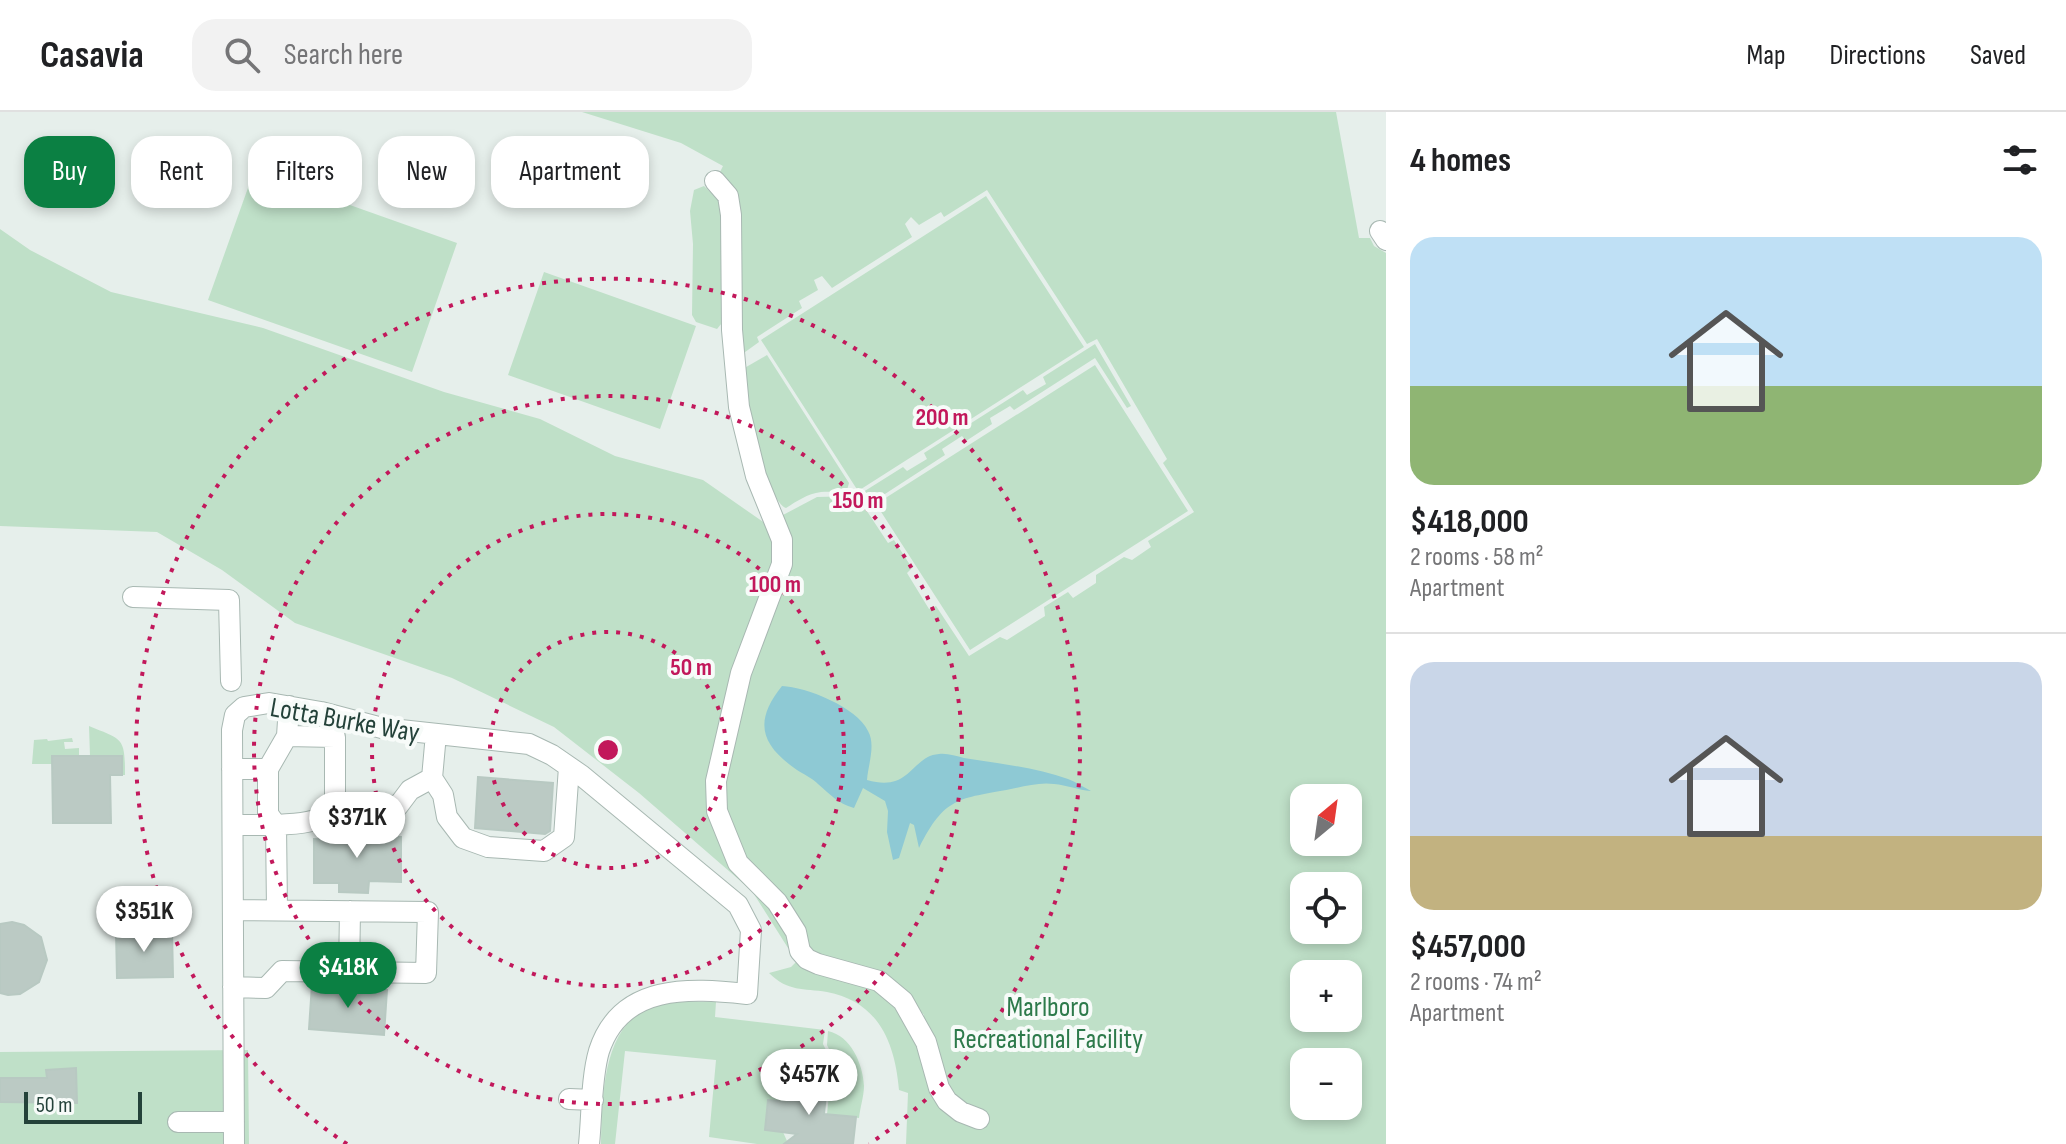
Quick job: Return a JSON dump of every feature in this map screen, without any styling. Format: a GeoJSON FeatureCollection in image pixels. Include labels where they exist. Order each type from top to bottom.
{"type":"FeatureCollection","features":[{"type":"Feature","properties":{"kind":"lane"},"geometry":{"type":"LineString","coordinates":[[715,181],[728,196],[731,215],[732,330],[739,407],[756,476],[782,540],[782,564],[737,686],[716,781],[717,811],[738,863],[777,902],[796,932],[800,951],[818,964],[879,981],[903,1001],[926,1042],[939,1088],[947,1101],[961,1112],[979,1119]]}},
{"type":"Feature","properties":{"kind":"lane"},"geometry":{"type":"LineString","coordinates":[[133,597],[229,600],[231,681]]}},
{"type":"Feature","properties":{"kind":"lane","name":"Lotta Burke Way"},"geometry":{"type":"LineString","coordinates":[[234,1144],[232,730],[235,715],[244,707],[258,703],[289,706],[382,728],[529,744],[569,767],[738,905],[748,919],[751,930],[747,994],[714,990],[676,991],[648,997],[632,1005],[619,1016],[600,1048],[593,1100]]}},
{"type":"Feature","properties":{"kind":"lane"},"geometry":{"type":"LineString","coordinates":[[277,910],[276,825],[268,814],[268,769],[287,736],[289,706]]}},
{"type":"Feature","properties":{"kind":"lane"},"geometry":{"type":"LineString","coordinates":[[436,734],[432,778],[443,795],[447,817],[463,838],[488,847],[544,851],[564,837],[569,767]]}},
{"type":"Feature","properties":{"kind":"lane"},"geometry":{"type":"LineString","coordinates":[[233,825],[312,822],[327,816],[335,805],[335,737],[287,736]]}},
{"type":"Feature","properties":{"kind":"lane"},"geometry":{"type":"LineString","coordinates":[[232,769],[268,769]]}},
{"type":"Feature","properties":{"kind":"lane"},"geometry":{"type":"LineString","coordinates":[[335,805],[398,806],[410,790],[432,778]]}},
{"type":"Feature","properties":{"kind":"lane"},"geometry":{"type":"LineString","coordinates":[[233,987],[266,988],[282,971],[426,973],[428,912],[234,910]]}},
{"type":"Feature","properties":{"kind":"lane"},"geometry":{"type":"LineString","coordinates":[[349,972],[350,911]]}},
{"type":"Feature","properties":{"kind":"lane"},"geometry":{"type":"LineString","coordinates":[[569,1099],[593,1100],[589,1144]]}},
{"type":"Feature","properties":{"kind":"lane"},"geometry":{"type":"LineString","coordinates":[[178,1122],[234,1122]]}},
{"type":"Feature","properties":{"kind":"green space","name":"Marlboro Recreational Facility"},"geometry":{"type":"Polygon","coordinates":[[[582,112],[1336,112],[1359,238],[1370,238],[1374,246],[1386,253],[1386,1144],[906,1144],[908,1093],[899,1090],[888,1041],[872,1015],[845,997],[789,986],[769,973],[791,967],[798,960],[875,987],[898,1007],[921,1049],[924,1015],[902,989],[788,948],[752,891],[639,793],[554,727],[452,678],[295,623],[222,570],[157,532],[0,526],[0,229],[30,250],[111,292],[263,328],[444,392],[540,419],[615,456],[703,480],[766,524],[785,582],[793,557],[783,515],[817,497],[857,496],[888,543],[894,540],[912,568],[907,573],[929,609],[936,606],[969,656],[1000,637],[1007,640],[1045,616],[1044,607],[1068,592],[1073,598],[1096,583],[1096,575],[1124,557],[1132,560],[1151,547],[1148,541],[1194,512],[1163,463],[1167,459],[1097,339],[1087,344],[987,190],[944,217],[941,212],[919,225],[911,217],[905,224],[912,237],[832,288],[822,276],[814,280],[818,290],[799,301],[802,308],[757,337],[759,342],[741,355],[719,174],[723,166],[681,143],[582,112]]]}},
{"type":"Feature","properties":{"kind":"green space"},"geometry":{"type":"Polygon","coordinates":[[[704,186],[722,203],[726,318],[717,329],[696,322],[692,315],[690,211],[694,190],[704,186]]]}},
{"type":"Feature","properties":{"kind":"green space"},"geometry":{"type":"Polygon","coordinates":[[[248,188],[248,208],[358,208],[457,243],[412,372],[208,300],[248,188]]]}},
{"type":"Feature","properties":{"kind":"green space"},"geometry":{"type":"Polygon","coordinates":[[[986,196],[1084,347],[858,491],[761,340],[986,196]]]}},
{"type":"Feature","properties":{"kind":"green space"},"geometry":{"type":"Polygon","coordinates":[[[544,272],[696,326],[660,429],[508,375],[544,272]]]}},
{"type":"Feature","properties":{"kind":"green space"},"geometry":{"type":"Polygon","coordinates":[[[1095,344],[1131,406],[1127,408],[1095,358],[1014,410],[1010,406],[990,418],[992,424],[966,441],[962,436],[942,449],[945,455],[868,505],[860,494],[903,467],[907,471],[927,459],[924,453],[1023,390],[1027,395],[1046,384],[1043,377],[1095,344]]]}},
{"type":"Feature","properties":{"kind":"green space"},"geometry":{"type":"Polygon","coordinates":[[[767,355],[849,483],[847,490],[811,494],[786,508],[778,501],[764,468],[741,370],[767,355]]]}},
{"type":"Feature","properties":{"kind":"green space"},"geometry":{"type":"Polygon","coordinates":[[[1095,365],[1188,511],[970,650],[876,504],[1095,365]]]}},
{"type":"Feature","properties":{"kind":"green space"},"geometry":{"type":"Polygon","coordinates":[[[89,726],[109,734],[123,746],[125,775],[122,775],[122,756],[90,756],[89,726]]]}},
{"type":"Feature","properties":{"kind":"green space"},"geometry":{"type":"Polygon","coordinates":[[[72,738],[73,742],[64,742],[65,749],[79,748],[79,755],[53,756],[53,764],[32,764],[34,740],[72,738]]]}},
{"type":"Feature","properties":{"kind":"green space"},"geometry":{"type":"Polygon","coordinates":[[[667,1001],[716,1002],[715,1017],[825,1030],[823,1044],[829,1056],[827,1084],[790,1078],[787,1102],[768,1101],[765,1130],[783,1132],[787,1141],[784,1144],[757,1144],[709,1137],[716,1060],[625,1051],[615,1144],[601,1144],[606,1076],[615,1044],[633,1018],[667,1001]]]}},
{"type":"Feature","properties":{"kind":"green space"},"geometry":{"type":"Polygon","coordinates":[[[828,1031],[843,1039],[858,1060],[864,1086],[859,1118],[827,1114],[833,1057],[827,1045],[828,1031]]]}},
{"type":"Feature","properties":{"kind":"green space"},"geometry":{"type":"Polygon","coordinates":[[[248,1050],[249,1144],[0,1144],[0,1052],[248,1050]]]}},
{"type":"Feature","properties":{"kind":"water"},"geometry":{"type":"Polygon","coordinates":[[[782,686],[830,700],[862,722],[871,742],[867,780],[893,782],[930,756],[945,754],[1043,772],[1068,779],[1091,791],[1043,784],[966,798],[937,818],[919,848],[914,825],[910,823],[899,858],[893,860],[885,801],[863,788],[854,808],[843,804],[785,761],[769,742],[765,732],[767,711],[782,686]]]}},
{"type":"Feature","properties":{"kind":"building"},"geometry":{"type":"Polygon","coordinates":[[[52,756],[122,756],[122,775],[110,775],[111,823],[53,823],[52,756]]]}},
{"type":"Feature","properties":{"kind":"building"},"geometry":{"type":"Polygon","coordinates":[[[478,777],[553,783],[550,831],[545,834],[475,828],[478,777]]]}},
{"type":"Feature","properties":{"kind":"building"},"geometry":{"type":"Polygon","coordinates":[[[338,828],[367,828],[367,836],[401,837],[401,882],[369,881],[368,893],[339,892],[339,883],[314,883],[314,839],[338,840],[338,828]]]}},
{"type":"Feature","properties":{"kind":"building"},"geometry":{"type":"Polygon","coordinates":[[[12,922],[24,925],[41,937],[47,960],[39,982],[20,994],[8,995],[0,993],[0,924],[12,922]]]}},
{"type":"Feature","properties":{"kind":"building"},"geometry":{"type":"Polygon","coordinates":[[[172,930],[173,977],[117,978],[116,931],[172,930]]]}},
{"type":"Feature","properties":{"kind":"building"},"geometry":{"type":"Polygon","coordinates":[[[312,984],[387,990],[384,1035],[309,1029],[312,984]]]}},
{"type":"Feature","properties":{"kind":"building"},"geometry":{"type":"Polygon","coordinates":[[[76,1068],[77,1103],[0,1102],[0,1078],[47,1078],[46,1070],[76,1068]]]}},
{"type":"Feature","properties":{"kind":"building"},"geometry":{"type":"Polygon","coordinates":[[[789,1078],[827,1084],[824,1114],[856,1117],[853,1144],[784,1144],[797,1134],[765,1130],[768,1100],[787,1102],[789,1078]]]}}]}
